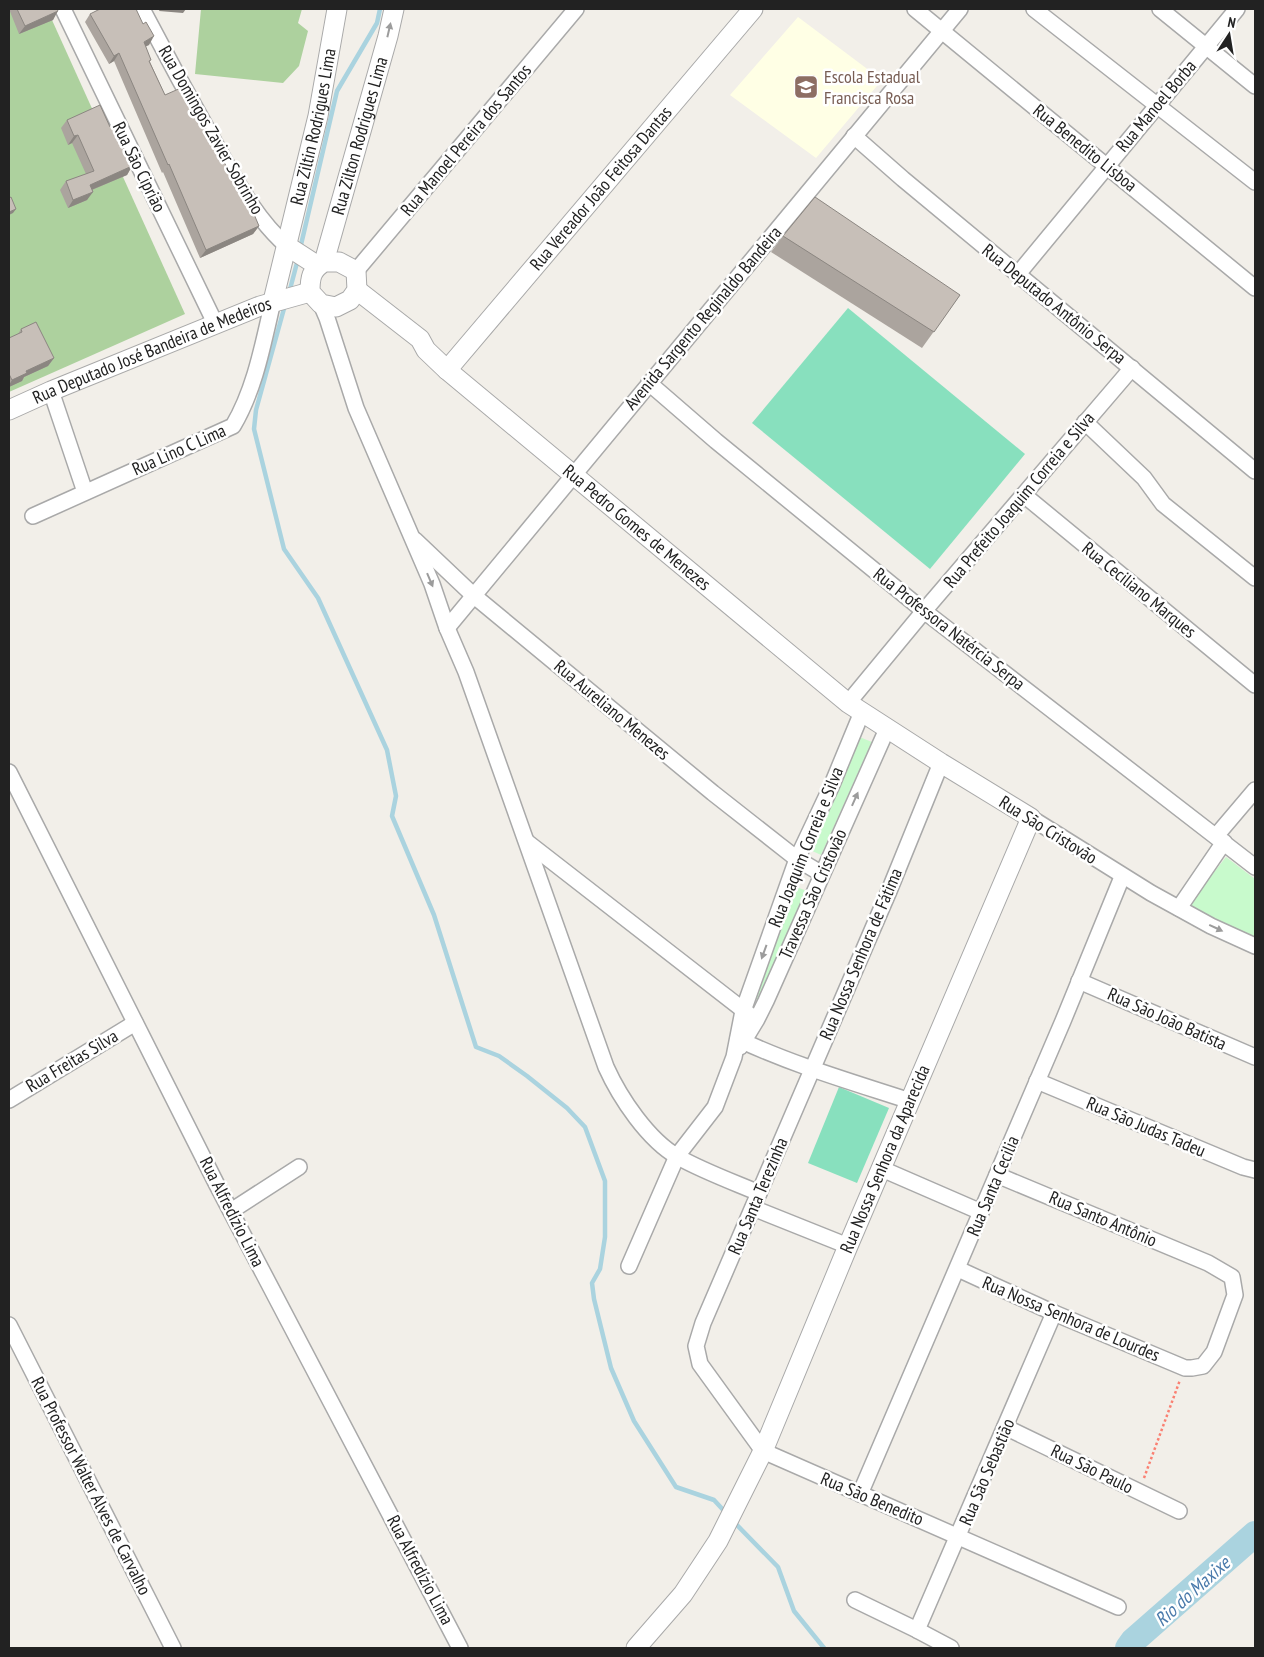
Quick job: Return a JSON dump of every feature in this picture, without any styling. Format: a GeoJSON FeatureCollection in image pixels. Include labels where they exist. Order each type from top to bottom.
{"type":"FeatureCollection","features":[{"type":"Feature","properties":{"kind":"street","name":"Rua São Ciprião"},"geometry":{"type":"LineString","coordinates":[[63,9],[216,325]]}},
{"type":"Feature","properties":{"kind":"street","name":"Rua Domingos Zavier Sobrinho"},"geometry":{"type":"LineString","coordinates":[[142,9],[182,86],[243,193],[272,232],[305,256]]}},
{"type":"Feature","properties":{"kind":"street","name":"Rua Ziltin Rodrigues Lima"},"geometry":{"type":"LineString","coordinates":[[305,256],[318,116],[337,9]]}},
{"type":"Feature","properties":{"kind":"street","name":"Rua Zilton Rodrigues Lima"},"geometry":{"type":"LineString","coordinates":[[296,298],[305,256],[388,36],[394,9]]}},
{"type":"Feature","properties":{"kind":"street","name":"Rua Manoel Pereira dos Santos"},"geometry":{"type":"LineString","coordinates":[[356,271],[576,9]]}},
{"type":"Feature","properties":{"kind":"street","name":"Rua Vereador João Feitosa Dantas"},"geometry":{"type":"LineString","coordinates":[[447,370],[753,9]]}},
{"type":"Feature","properties":{"kind":"street","name":"Rua Benedito Lisboa"},"geometry":{"type":"LineString","coordinates":[[915,9],[1255,288]]}},
{"type":"Feature","properties":{"kind":"street","name":"Avenida Sargento Reginaldo Bandeira"},"geometry":{"type":"LineString","coordinates":[[447,628],[960,9]]}},
{"type":"Feature","properties":{"kind":"street"},"geometry":{"type":"LineString","coordinates":[[1034,9],[1255,182]]}},
{"type":"Feature","properties":{"kind":"street"},"geometry":{"type":"LineString","coordinates":[[1160,9],[1255,86]]}},
{"type":"Feature","properties":{"kind":"street","name":"Rua Manoel Borba"},"geometry":{"type":"LineString","coordinates":[[1018,274],[1237,9]]}},
{"type":"Feature","properties":{"kind":"street","name":"Rua Deputado Antônio Serpa"},"geometry":{"type":"LineString","coordinates":[[854,136],[903,179],[1255,471]]}},
{"type":"Feature","properties":{"kind":"street"},"geometry":{"type":"LineString","coordinates":[[353,295],[356,271],[339,262],[305,256],[310,278],[296,298],[327,318],[356,408],[432,584],[447,628],[466,672],[602,1058],[616,1090],[648,1132],[677,1156],[759,1193]]}},
{"type":"Feature","properties":{"kind":"street","name":"Rua Deputado José Bandeira de Medeiros"},"geometry":{"type":"LineString","coordinates":[[9,410],[51,391],[216,325],[296,298],[336,307],[353,295]]}},
{"type":"Feature","properties":{"kind":"street","name":"Rua Pedro Gomes de Menezes"},"geometry":{"type":"LineString","coordinates":[[353,295],[420,339],[426,350],[447,370],[855,708]]}},
{"type":"Feature","properties":{"kind":"street","name":"Rua Lino C Lima"},"geometry":{"type":"LineString","coordinates":[[33,516],[233,426],[242,412],[259,363],[296,298]]}},
{"type":"Feature","properties":{"kind":"street","name":"Rua Prefeito Joaquim Correia e Silva"},"geometry":{"type":"LineString","coordinates":[[855,708],[924,611],[1132,368]]}},
{"type":"Feature","properties":{"kind":"street","name":"Rua Professora Natércia Serpa"},"geometry":{"type":"LineString","coordinates":[[649,383],[716,441],[924,611],[1255,867]]}},
{"type":"Feature","properties":{"kind":"street"},"geometry":{"type":"LineString","coordinates":[[51,391],[84,492]]}},
{"type":"Feature","properties":{"kind":"street"},"geometry":{"type":"LineString","coordinates":[[1085,422],[1144,478],[1163,504],[1255,578]]}},
{"type":"Feature","properties":{"kind":"street","name":"Rua Ceciliano Marques"},"geometry":{"type":"LineString","coordinates":[[1024,495],[1255,685]]}},
{"type":"Feature","properties":{"kind":"street","name":"Rua Aureliano Menezes"},"geometry":{"type":"LineString","coordinates":[[410,536],[474,595],[713,793],[797,859],[822,874]]}},
{"type":"Feature","properties":{"kind":"street","name":"Rua São Cristovão"},"geometry":{"type":"LineString","coordinates":[[855,708],[1122,877],[1211,926],[1255,946]]}},
{"type":"Feature","properties":{"kind":"street","name":"Rua Joaquim Correia e Silva"},"geometry":{"type":"LineString","coordinates":[[743,1010],[797,859],[831,787],[855,708]]}},
{"type":"Feature","properties":{"kind":"street","name":"Travessa São Cristovão"},"geometry":{"type":"LineString","coordinates":[[629,1266],[677,1156],[715,1107],[741,1040],[757,1019],[886,729]]}},
{"type":"Feature","properties":{"kind":"street","name":"Rua Nossa Senhora de Fátima"},"geometry":{"type":"LineString","coordinates":[[812,1069],[889,891],[941,764]]}},
{"type":"Feature","properties":{"kind":"street","name":"Rua Alfredízio Lima"},"geometry":{"type":"LineString","coordinates":[[9,772],[231,1210],[460,1648]]}},
{"type":"Feature","properties":{"kind":"street"},"geometry":{"type":"LineString","coordinates":[[1179,908],[1220,839],[1255,790]]}},
{"type":"Feature","properties":{"kind":"street","name":"Rua Nossa Senhora da Aparecida"},"geometry":{"type":"LineString","coordinates":[[636,1648],[683,1594],[718,1541],[763,1452],[848,1246],[1031,818]]}},
{"type":"Feature","properties":{"kind":"street"},"geometry":{"type":"LineString","coordinates":[[527,842],[757,1019]]}},
{"type":"Feature","properties":{"kind":"street","name":"Rua Santa Cecilia"},"geometry":{"type":"LineString","coordinates":[[860,1494],[998,1175],[1122,877]]}},
{"type":"Feature","properties":{"kind":"street","name":"Rua São João Batista"},"geometry":{"type":"LineString","coordinates":[[1079,981],[1255,1057]]}},
{"type":"Feature","properties":{"kind":"street","name":"Travessa São Cristovão"},"geometry":{"type":"LineString","coordinates":[[741,1040],[743,1010]]}},
{"type":"Feature","properties":{"kind":"street","name":"Rua Freitas Silva"},"geometry":{"type":"LineString","coordinates":[[9,1100],[135,1022]]}},
{"type":"Feature","properties":{"kind":"street"},"geometry":{"type":"LineString","coordinates":[[741,1040],[760,1050],[812,1069],[910,1101]]}},
{"type":"Feature","properties":{"kind":"street","name":"Rua Santa Terezinha"},"geometry":{"type":"LineString","coordinates":[[763,1452],[700,1364],[696,1346],[703,1323],[812,1069]]}},
{"type":"Feature","properties":{"kind":"street","name":"Rua São Judas Tadeu"},"geometry":{"type":"LineString","coordinates":[[1037,1082],[1243,1168],[1255,1170]]}},
{"type":"Feature","properties":{"kind":"street"},"geometry":{"type":"LineString","coordinates":[[231,1210],[299,1167]]}},
{"type":"Feature","properties":{"kind":"street"},"geometry":{"type":"LineString","coordinates":[[882,1169],[981,1212]]}},
{"type":"Feature","properties":{"kind":"street","name":"Rua Santo Antônio"},"geometry":{"type":"LineString","coordinates":[[998,1175],[1208,1262],[1232,1277],[1235,1295],[1214,1352],[1203,1366],[1185,1368]]}},
{"type":"Feature","properties":{"kind":"street"},"geometry":{"type":"LineString","coordinates":[[753,1208],[848,1246]]}},
{"type":"Feature","properties":{"kind":"street","name":"Rua Nossa Senhora de Lourdes"},"geometry":{"type":"LineString","coordinates":[[958,1269],[1054,1313],[1185,1368]]}},
{"type":"Feature","properties":{"kind":"street","name":"Rua São Sebastião"},"geometry":{"type":"LineString","coordinates":[[917,1630],[1054,1313]]}},
{"type":"Feature","properties":{"kind":"street","name":"Rua Professor Walter Alves de Carvalho"},"geometry":{"type":"LineString","coordinates":[[9,1324],[173,1648]]}},
{"type":"Feature","properties":{"kind":"street","name":"Rua São Paulo"},"geometry":{"type":"LineString","coordinates":[[1005,1427],[1179,1511]]}},
{"type":"Feature","properties":{"kind":"street","name":"Rua São Benedito"},"geometry":{"type":"LineString","coordinates":[[763,1452],[1118,1606]]}},
{"type":"Feature","properties":{"kind":"street"},"geometry":{"type":"LineString","coordinates":[[855,1600],[951,1648]]}},
{"type":"Feature","properties":{"kind":"path"},"geometry":{"type":"LineString","coordinates":[[1139,1492],[1185,1368]]}},
{"type":"Feature","properties":{"kind":"shaded area","name":"Escola Estadual Francisca Rosa"},"geometry":{"type":"Polygon","coordinates":[[[798,17],[882,80],[816,158],[730,95],[798,17]]]}},
{"type":"Feature","properties":{"kind":"green space"},"geometry":{"type":"Polygon","coordinates":[[[9,9],[47,9],[185,314],[9,392],[9,9]]]}},
{"type":"Feature","properties":{"kind":"green space"},"geometry":{"type":"Polygon","coordinates":[[[201,9],[302,9],[298,23],[308,31],[299,66],[283,83],[195,74],[201,9]]]}},
{"type":"Feature","properties":{"kind":"green space"},"geometry":{"type":"Polygon","coordinates":[[[848,308],[1025,454],[930,569],[752,423],[848,308]]]}},
{"type":"Feature","properties":{"kind":"green space"},"geometry":{"type":"Polygon","coordinates":[[[857,736],[872,742],[821,855],[806,848],[857,736]]]}},
{"type":"Feature","properties":{"kind":"green space"},"geometry":{"type":"Polygon","coordinates":[[[1226,857],[1255,879],[1255,942],[1192,908],[1192,900],[1226,857]]]}},
{"type":"Feature","properties":{"kind":"green space"},"geometry":{"type":"Polygon","coordinates":[[[794,886],[807,891],[763,1002],[750,997],[794,886]]]}},
{"type":"Feature","properties":{"kind":"green space"},"geometry":{"type":"Polygon","coordinates":[[[839,1087],[889,1108],[857,1183],[808,1163],[839,1087]]]}},
{"type":"Feature","properties":{"kind":"building"},"geometry":{"type":"Polygon","coordinates":[[[17,9],[57,9],[58,11],[25,26],[17,9]]]}},
{"type":"Feature","properties":{"kind":"building"},"geometry":{"type":"Polygon","coordinates":[[[100,9],[136,9],[143,24],[146,22],[154,36],[144,42],[151,60],[149,61],[165,95],[183,87],[225,164],[248,200],[259,226],[206,250],[119,53],[114,56],[90,14],[100,9]]]}},
{"type":"Feature","properties":{"kind":"building"},"geometry":{"type":"Polygon","coordinates":[[[100,105],[110,127],[113,125],[132,166],[90,185],[93,192],[73,200],[66,181],[94,171],[78,135],[74,136],[67,120],[100,105]]]}},
{"type":"Feature","properties":{"kind":"building"},"geometry":{"type":"Polygon","coordinates":[[[11,197],[16,209],[9,212],[9,198],[11,197]]]}},
{"type":"Feature","properties":{"kind":"building"},"geometry":{"type":"Polygon","coordinates":[[[815,197],[960,295],[934,332],[783,236],[815,197]]]}},
{"type":"Feature","properties":{"kind":"building"},"geometry":{"type":"Polygon","coordinates":[[[36,322],[54,358],[12,380],[9,374],[9,338],[22,332],[21,329],[36,322]]]}},
{"type":"Feature","properties":{"kind":"waterway"},"geometry":{"type":"LineString","coordinates":[[300,249],[337,91],[377,23],[380,9]]}},
{"type":"Feature","properties":{"kind":"waterway"},"geometry":{"type":"LineString","coordinates":[[289,293],[298,259]]}},
{"type":"Feature","properties":{"kind":"waterway"},"geometry":{"type":"LineString","coordinates":[[285,305],[256,410],[254,429],[284,549],[318,598],[387,750],[396,796],[392,816],[434,915],[476,1047],[499,1056],[527,1076],[567,1108],[585,1127],[605,1181],[605,1237],[600,1269],[592,1283],[594,1299],[611,1368],[634,1421],[676,1487],[714,1500],[726,1513]]}},
{"type":"Feature","properties":{"kind":"waterway"},"geometry":{"type":"LineString","coordinates":[[733,1521],[778,1567],[794,1611],[824,1648]]}},
{"type":"Feature","properties":{"kind":"waterway","name":"Rio do Maxixe"},"geometry":{"type":"LineString","coordinates":[[1128,1648],[1133,1641],[1255,1534]]}},
{"type":"Feature","properties":{"kind":"place","name":"Escola Estadual Francisca Rosa"},"geometry":{"type":"Point","coordinates":[806,87]}}]}
